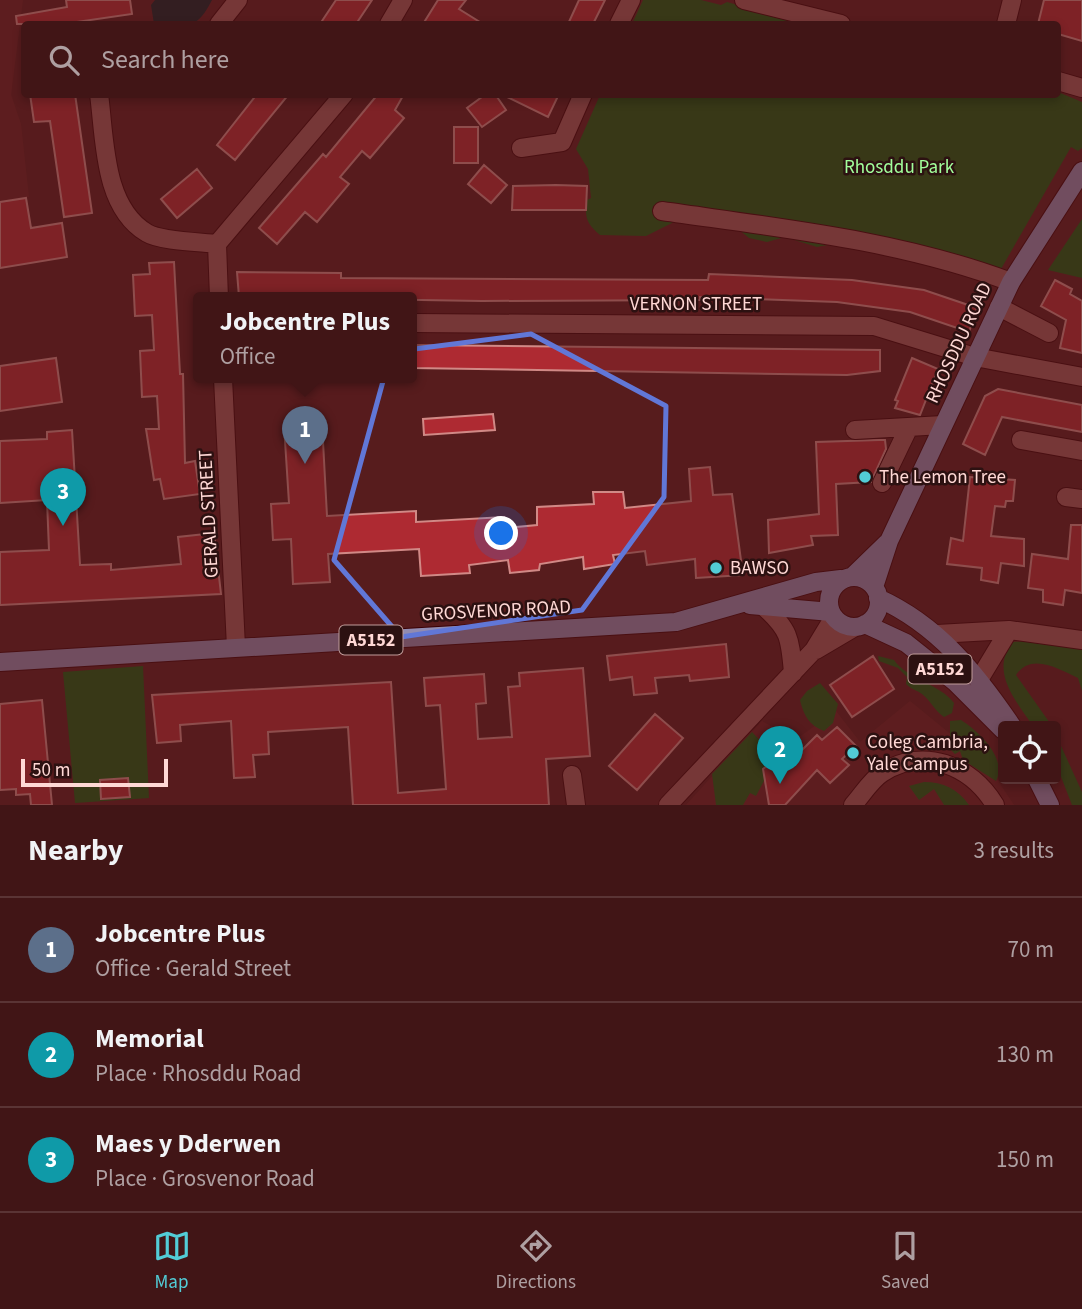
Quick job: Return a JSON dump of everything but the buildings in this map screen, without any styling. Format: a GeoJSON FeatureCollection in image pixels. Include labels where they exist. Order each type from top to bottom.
{"type":"FeatureCollection","features":[{"type":"Feature","properties":{"kind":"main road","name":"RHOSDDU ROAD"},"geometry":{"type":"LineString","coordinates":[[860,626],[876,613],[876,593],[889,541],[1011,282],[1082,171]]}},
{"type":"Feature","properties":{"kind":"main road","name":"RHOSDDU ROAD"},"geometry":{"type":"LineString","coordinates":[[833,615],[829,598],[847,578],[889,541]]}},
{"type":"Feature","properties":{"kind":"main road","name":"GROSVENOR ROAD"},"geometry":{"type":"LineString","coordinates":[[0,662],[676,622],[816,582],[847,578]]}},
{"type":"Feature","properties":{"kind":"main road"},"geometry":{"type":"LineString","coordinates":[[847,578],[866,580],[876,593]]}},
{"type":"Feature","properties":{"kind":"main road","name":"A5152"},"geometry":{"type":"LineString","coordinates":[[876,593],[904,609],[937,634],[980,678],[1009,721]]}},
{"type":"Feature","properties":{"kind":"main road","name":"GROSVENOR ROAD"},"geometry":{"type":"LineString","coordinates":[[740,604],[833,615]]}},
{"type":"Feature","properties":{"kind":"main road"},"geometry":{"type":"LineString","coordinates":[[833,615],[844,625],[860,626]]}},
{"type":"Feature","properties":{"kind":"main road","name":"A5152"},"geometry":{"type":"LineString","coordinates":[[860,626],[906,643],[955,682],[998,725]]}},
{"type":"Feature","properties":{"kind":"main road"},"geometry":{"type":"LineString","coordinates":[[1040,784],[1050,805]]}},
{"type":"Feature","properties":{"kind":"street"},"geometry":{"type":"LineString","coordinates":[[221,21],[238,0]]}},
{"type":"Feature","properties":{"kind":"street"},"geometry":{"type":"LineString","coordinates":[[391,21],[403,0]]}},
{"type":"Feature","properties":{"kind":"street"},"geometry":{"type":"LineString","coordinates":[[620,21],[631,0]]}},
{"type":"Feature","properties":{"kind":"street"},"geometry":{"type":"LineString","coordinates":[[744,0],[829,21]]}},
{"type":"Feature","properties":{"kind":"street"},"geometry":{"type":"LineString","coordinates":[[1007,21],[1012,0]]}},
{"type":"Feature","properties":{"kind":"street"},"geometry":{"type":"LineString","coordinates":[[1061,82],[1082,88]]}},
{"type":"Feature","properties":{"kind":"street"},"geometry":{"type":"LineString","coordinates":[[100,98],[110,174],[123,210],[148,234],[217,244]]}},
{"type":"Feature","properties":{"kind":"street"},"geometry":{"type":"LineString","coordinates":[[219,292],[217,244],[341,98]]}},
{"type":"Feature","properties":{"kind":"street"},"geometry":{"type":"LineString","coordinates":[[521,148],[562,142],[581,98]]}},
{"type":"Feature","properties":{"kind":"street"},"geometry":{"type":"LineString","coordinates":[[662,211],[860,239],[964,265],[1011,282]]}},
{"type":"Feature","properties":{"kind":"street"},"geometry":{"type":"LineString","coordinates":[[999,307],[1049,333]]}},
{"type":"Feature","properties":{"kind":"street","name":"VERNON STREET"},"geometry":{"type":"LineString","coordinates":[[417,323],[874,326],[975,357],[1082,377]]}},
{"type":"Feature","properties":{"kind":"street","name":"GERALD STREET"},"geometry":{"type":"LineString","coordinates":[[223,383],[236,647]]}},
{"type":"Feature","properties":{"kind":"street"},"geometry":{"type":"LineString","coordinates":[[855,430],[943,425]]}},
{"type":"Feature","properties":{"kind":"street"},"geometry":{"type":"LineString","coordinates":[[881,483],[909,426]]}},
{"type":"Feature","properties":{"kind":"street"},"geometry":{"type":"LineString","coordinates":[[1021,440],[1082,451]]}},
{"type":"Feature","properties":{"kind":"street"},"geometry":{"type":"LineString","coordinates":[[763,606],[781,622],[790,637],[793,673]]}},
{"type":"Feature","properties":{"kind":"street","name":"RHOSDDU ROAD"},"geometry":{"type":"LineString","coordinates":[[667,805],[814,650],[833,615]]}},
{"type":"Feature","properties":{"kind":"street","name":"RHOSDDU ROAD"},"geometry":{"type":"LineString","coordinates":[[814,650],[860,626]]}},
{"type":"Feature","properties":{"kind":"street"},"geometry":{"type":"LineString","coordinates":[[937,634],[1009,630],[1082,640]]}},
{"type":"Feature","properties":{"kind":"street"},"geometry":{"type":"LineString","coordinates":[[980,678],[1009,630]]}},
{"type":"Feature","properties":{"kind":"street"},"geometry":{"type":"LineString","coordinates":[[853,805],[880,774],[900,763],[922,759],[939,760],[955,767],[987,791],[995,805]]}},
{"type":"Feature","properties":{"kind":"street"},"geometry":{"type":"LineString","coordinates":[[572,775],[576,805]]}},
{"type":"Feature","properties":{"kind":"highlighted area"},"geometry":{"type":"Polygon","coordinates":[[[531,334],[666,406],[664,497],[582,610],[401,637],[334,560],[391,352],[531,334]]]}},
{"type":"Feature","properties":{"kind":"shaded area"},"geometry":{"type":"Polygon","coordinates":[[[0,0],[23,0],[11,95],[21,124],[29,197],[0,202],[0,0]]]}},
{"type":"Feature","properties":{"kind":"shaded area","name":"Coleg Cambria, Yale Campus"},"geometry":{"type":"Polygon","coordinates":[[[910,701],[986,763],[1014,805],[686,805],[762,721],[795,740],[836,711],[860,742],[910,701]]]}},
{"type":"Feature","properties":{"kind":"green space"},"geometry":{"type":"Polygon","coordinates":[[[643,0],[701,0],[721,5],[727,2],[794,21],[633,21],[643,0]]]}},
{"type":"Feature","properties":{"kind":"green space","name":"Rhosddu Park"},"geometry":{"type":"Polygon","coordinates":[[[1061,93],[1082,102],[1082,148],[1078,151],[1071,147],[1001,269],[993,267],[989,270],[838,243],[817,247],[785,237],[767,242],[749,238],[733,225],[678,220],[646,236],[600,235],[589,224],[586,216],[587,200],[591,198],[588,169],[576,149],[599,98],[1061,98],[1061,93]]]}},
{"type":"Feature","properties":{"kind":"green space"},"geometry":{"type":"Polygon","coordinates":[[[1082,219],[1082,278],[1048,270],[1082,219]]]}},
{"type":"Feature","properties":{"kind":"green space"},"geometry":{"type":"Polygon","coordinates":[[[1046,639],[1082,648],[1082,691],[1078,678],[1046,664],[1029,664],[1016,675],[1048,721],[1030,721],[1008,686],[1004,664],[1006,653],[1013,642],[1046,639]]]}},
{"type":"Feature","properties":{"kind":"green space"},"geometry":{"type":"Polygon","coordinates":[[[878,656],[894,660],[907,672],[948,696],[954,703],[952,713],[944,717],[941,715],[925,696],[906,684],[907,677],[898,668],[879,661],[878,656]]]}},
{"type":"Feature","properties":{"kind":"green space"},"geometry":{"type":"Polygon","coordinates":[[[143,666],[149,798],[75,803],[63,672],[143,666]]]}},
{"type":"Feature","properties":{"kind":"green space"},"geometry":{"type":"Polygon","coordinates":[[[820,683],[838,704],[833,723],[824,731],[808,719],[800,700],[807,691],[820,683]]]}},
{"type":"Feature","properties":{"kind":"green space"},"geometry":{"type":"Polygon","coordinates":[[[961,720],[983,738],[998,763],[996,781],[963,760],[960,751],[955,754],[950,749],[950,721],[961,720]]]}},
{"type":"Feature","properties":{"kind":"green space"},"geometry":{"type":"Polygon","coordinates":[[[752,732],[777,758],[763,770],[766,777],[756,796],[750,793],[743,805],[716,805],[712,774],[752,732]]]}},
{"type":"Feature","properties":{"kind":"green space"},"geometry":{"type":"Polygon","coordinates":[[[1061,746],[1082,792],[1082,805],[1072,805],[1061,777],[1061,746]]]}},
{"type":"Feature","properties":{"kind":"green space"},"geometry":{"type":"Polygon","coordinates":[[[924,782],[950,788],[969,805],[944,805],[934,789],[919,800],[909,786],[924,782]]]}},
{"type":"Feature","properties":{"kind":"water"},"geometry":{"type":"Polygon","coordinates":[[[155,0],[212,0],[196,21],[154,21],[151,5],[155,0]]]}},
{"type":"Feature","properties":{"kind":"place","name":"Jobcentre Plus"},"geometry":{"type":"Point","coordinates":[305,464]}},
{"type":"Feature","properties":{"kind":"place","name":"The Lemon Tree"},"geometry":{"type":"Point","coordinates":[865,477]}},
{"type":"Feature","properties":{"kind":"place","name":"Maes y Dderwen"},"geometry":{"type":"Point","coordinates":[63,526]}},
{"type":"Feature","properties":{"kind":"place","name":"BAWSO"},"geometry":{"type":"Point","coordinates":[716,568]}},
{"type":"Feature","properties":{"kind":"place","name":"Coleg Cambria, Yale Campus"},"geometry":{"type":"Point","coordinates":[853,753]}},
{"type":"Feature","properties":{"kind":"place","name":"Memorial"},"geometry":{"type":"Point","coordinates":[780,784]}}]}
